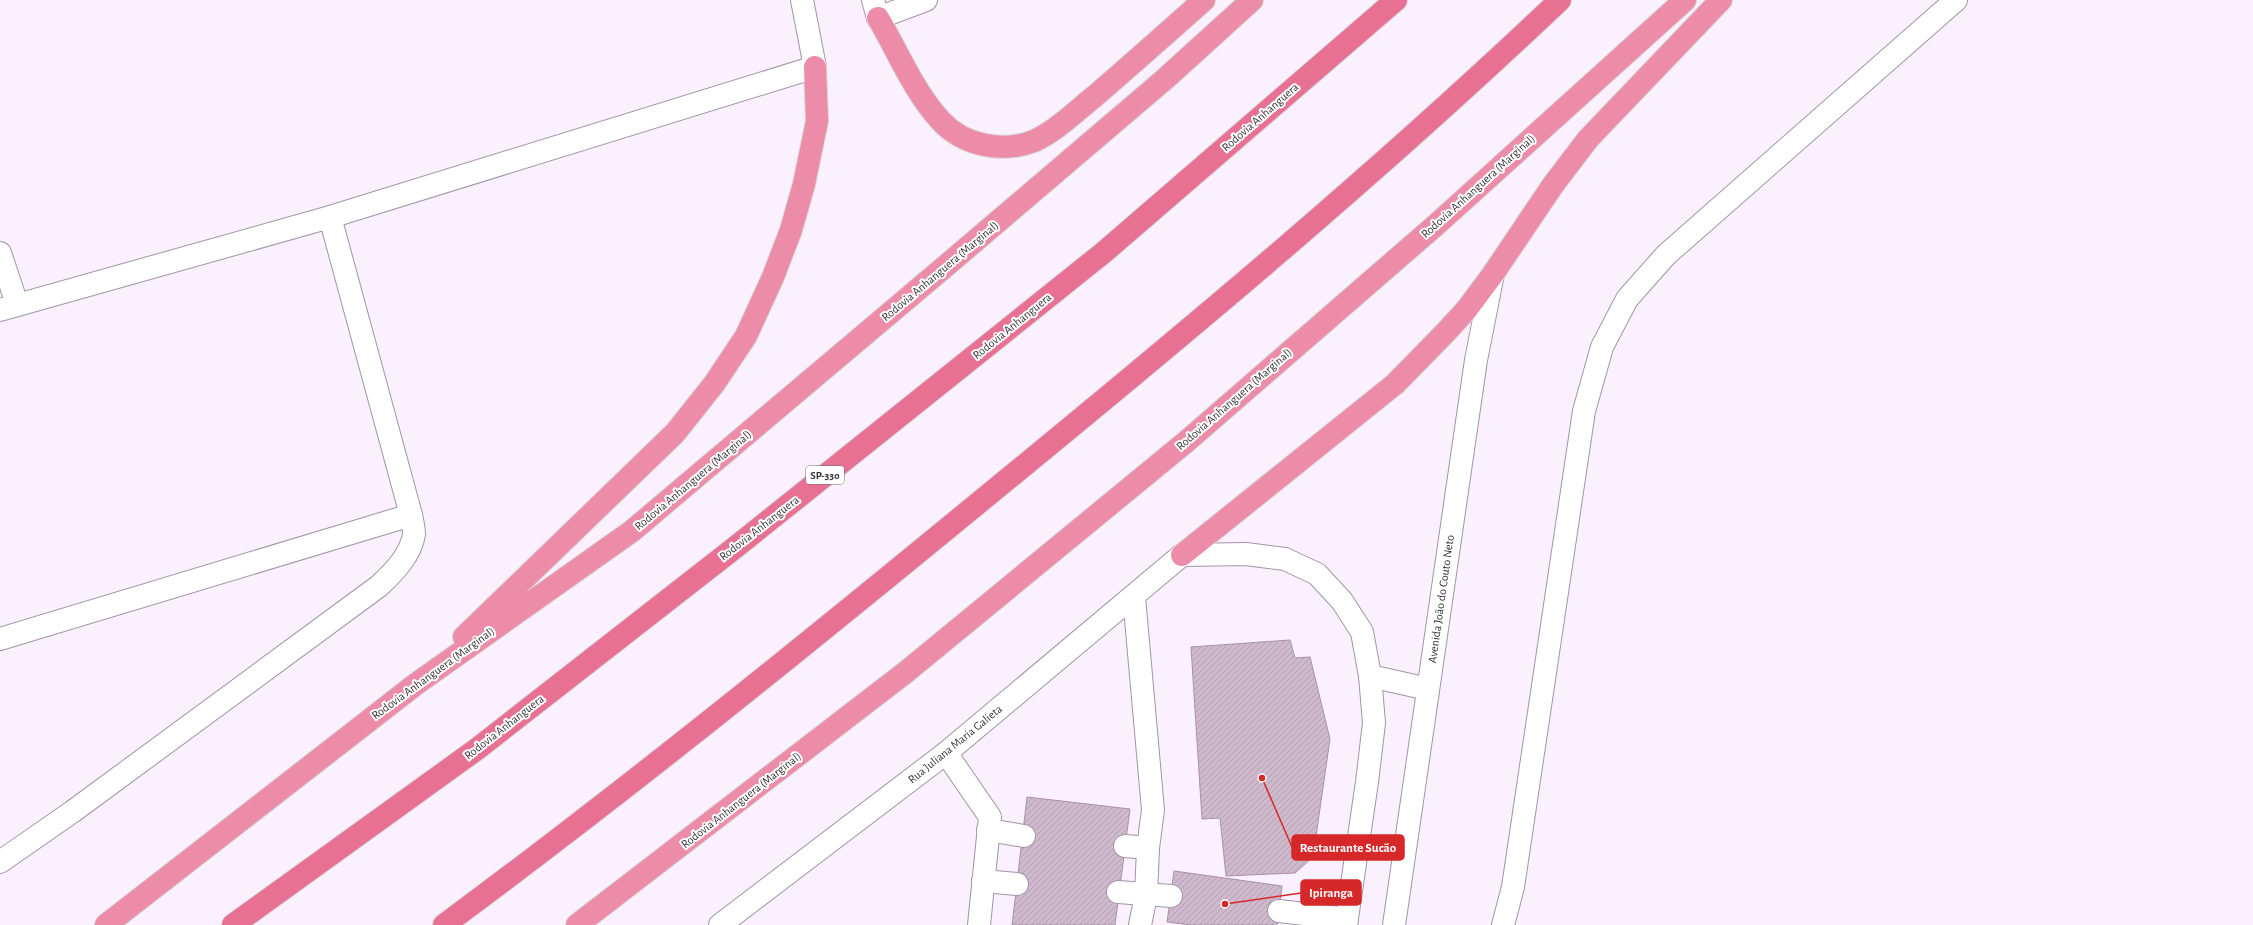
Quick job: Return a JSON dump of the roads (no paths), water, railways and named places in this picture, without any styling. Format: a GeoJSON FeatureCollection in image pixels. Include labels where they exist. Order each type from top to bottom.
{"type":"FeatureCollection","features":[{"type":"Feature","properties":{"kind":"highway"},"geometry":{"type":"LineString","coordinates":[[876,9],[919,92],[942,122],[963,137],[987,147],[1011,146],[1034,141],[1065,120],[1204,0]]}},
{"type":"Feature","properties":{"kind":"highway","name":"Rodovia Anhanguera (Marginal)"},"geometry":{"type":"LineString","coordinates":[[106,925],[416,684],[632,531],[1165,79],[1252,0]]}},
{"type":"Feature","properties":{"kind":"highway","name":"Rodovia Anhanguera"},"geometry":{"type":"LineString","coordinates":[[233,925],[476,749],[736,546],[1103,253],[1396,0]]}},
{"type":"Feature","properties":{"kind":"highway"},"geometry":{"type":"LineString","coordinates":[[444,925],[545,851],[805,645],[1178,339],[1474,82],[1560,0]]}},
{"type":"Feature","properties":{"kind":"highway","name":"Rodovia Anhanguera (Marginal)"},"geometry":{"type":"LineString","coordinates":[[577,925],[906,672],[1187,441],[1437,224],[1685,0]]}},
{"type":"Feature","properties":{"kind":"highway"},"geometry":{"type":"LineString","coordinates":[[1182,555],[1395,384],[1467,309],[1493,274],[1553,185],[1588,139],[1721,0]]}},
{"type":"Feature","properties":{"kind":"highway"},"geometry":{"type":"LineString","coordinates":[[416,684],[675,433],[714,384],[746,336],[773,277],[791,230],[817,121],[815,67]]}},
{"type":"Feature","properties":{"kind":"street"},"geometry":{"type":"LineString","coordinates":[[0,253],[9,307],[330,217],[815,67],[802,0]]}},
{"type":"Feature","properties":{"kind":"street"},"geometry":{"type":"LineString","coordinates":[[876,9],[926,0]]}},
{"type":"Feature","properties":{"kind":"street"},"geometry":{"type":"LineString","coordinates":[[1503,925],[1513,887],[1584,411],[1602,347],[1627,299],[1666,255],[1956,0]]}},
{"type":"Feature","properties":{"kind":"street"},"geometry":{"type":"LineString","coordinates":[[0,862],[72,812],[379,586],[398,568],[408,551],[414,533],[411,515],[330,217]]}},
{"type":"Feature","properties":{"kind":"street","name":"Avenida João do Couto Neto"},"geometry":{"type":"LineString","coordinates":[[1394,925],[1476,360],[1493,274]]}},
{"type":"Feature","properties":{"kind":"street"},"geometry":{"type":"LineString","coordinates":[[0,639],[411,515]]}},
{"type":"Feature","properties":{"kind":"street"},"geometry":{"type":"LineString","coordinates":[[1182,555],[1246,554],[1284,559],[1317,574],[1342,601],[1362,632],[1370,676],[1374,723],[1367,782],[1346,922],[1279,911]]}},
{"type":"Feature","properties":{"kind":"street","name":"Rua Juliana Maria Galieta"},"geometry":{"type":"LineString","coordinates":[[720,925],[946,753],[1134,597],[1182,555]]}},
{"type":"Feature","properties":{"kind":"street"},"geometry":{"type":"LineString","coordinates":[[1134,597],[1153,810],[1148,848],[1146,896],[1140,925]]}},
{"type":"Feature","properties":{"kind":"street"},"geometry":{"type":"LineString","coordinates":[[1370,676],[1428,689]]}},
{"type":"Feature","properties":{"kind":"street"},"geometry":{"type":"LineString","coordinates":[[946,753],[990,817],[979,925]]}},
{"type":"Feature","properties":{"kind":"street"},"geometry":{"type":"LineString","coordinates":[[988,830],[1024,836]]}},
{"type":"Feature","properties":{"kind":"street"},"geometry":{"type":"LineString","coordinates":[[1125,846],[1148,848]]}},
{"type":"Feature","properties":{"kind":"street"},"geometry":{"type":"LineString","coordinates":[[983,881],[1017,884]]}},
{"type":"Feature","properties":{"kind":"street"},"geometry":{"type":"LineString","coordinates":[[1118,892],[1146,896],[1171,896]]}},
{"type":"Feature","properties":{"kind":"place","name":"Restaurante Sucão"},"geometry":{"type":"Point","coordinates":[1262,778]}},
{"type":"Feature","properties":{"kind":"place","name":"Ipiranga"},"geometry":{"type":"Point","coordinates":[1225,904]}}]}
